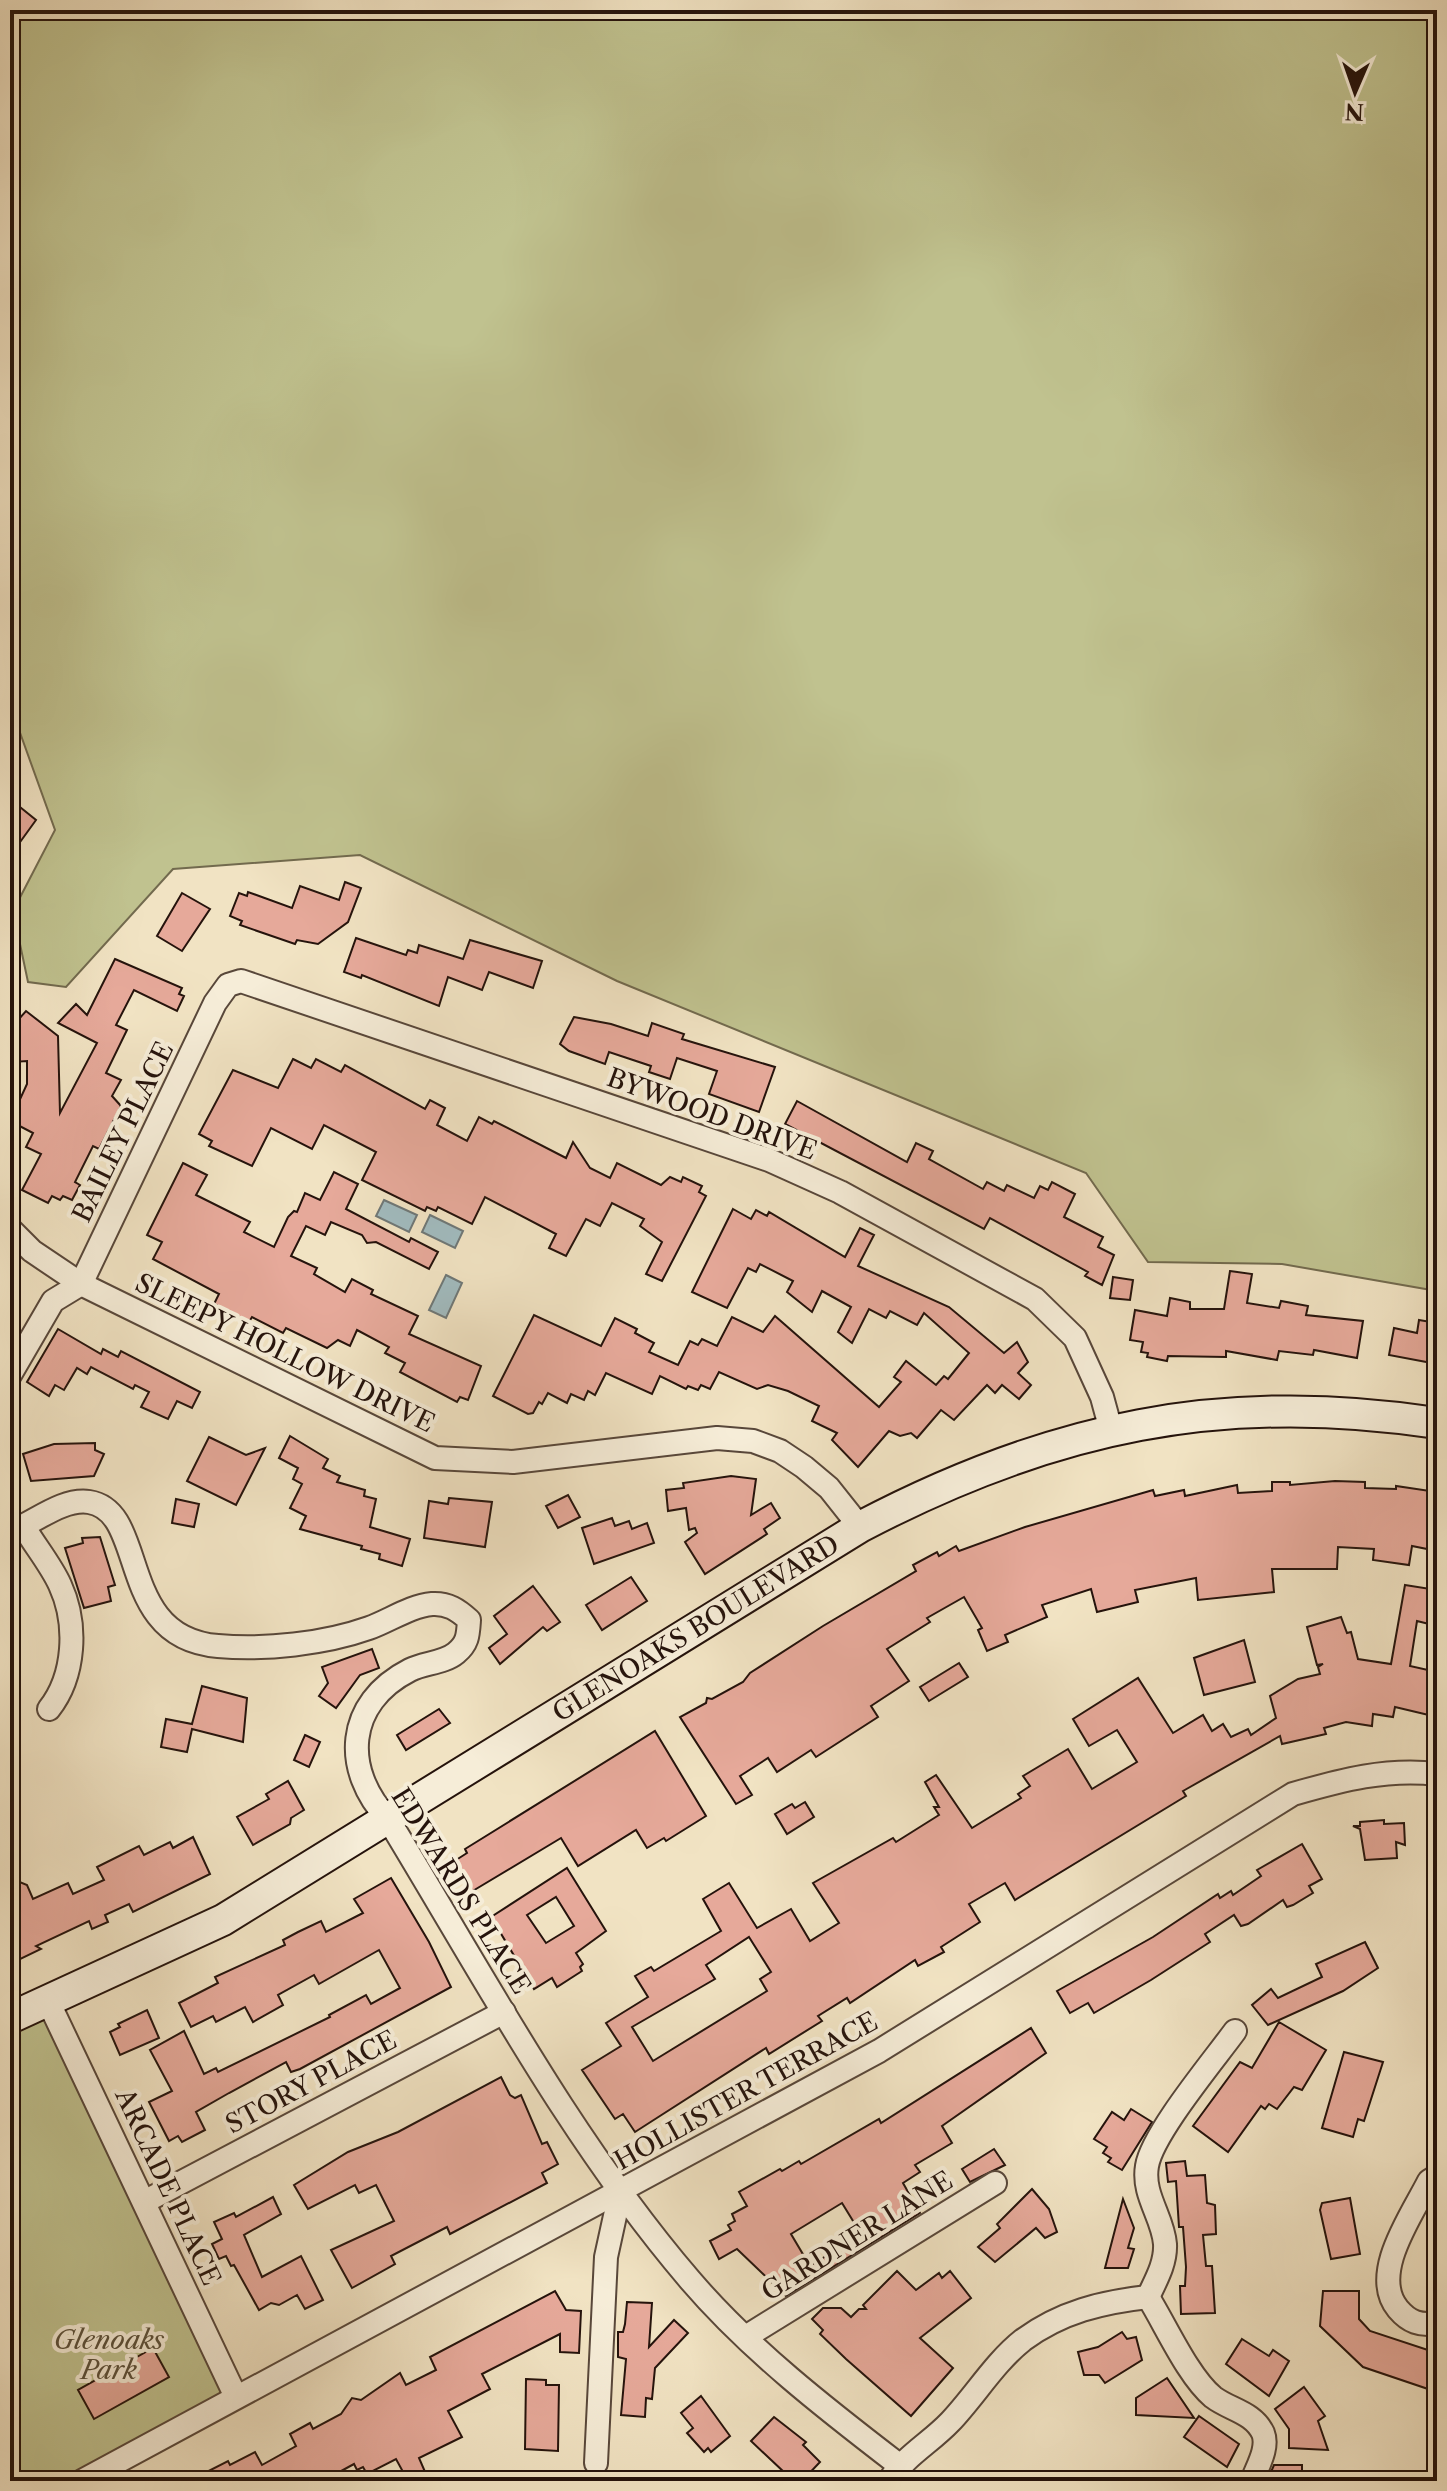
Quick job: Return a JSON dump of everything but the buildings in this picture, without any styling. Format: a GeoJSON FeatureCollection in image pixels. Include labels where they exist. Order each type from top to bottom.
{"type":"FeatureCollection","features":[{"type":"Feature","properties":{"kind":"street","name":"BYWOOD DRIVE"},"geometry":{"type":"LineString","coordinates":[[215,1003],[228,985],[252,983],[769,1160],[840,1192],[1035,1299],[1075,1338],[1102,1397],[1111,1430]]}},
{"type":"Feature","properties":{"kind":"street","name":"BAILEY PLACE"},"geometry":{"type":"LineString","coordinates":[[81,1284],[215,1003]]}},
{"type":"Feature","properties":{"kind":"street","name":"SLEEPY HOLLOW DRIVE"},"geometry":{"type":"LineString","coordinates":[[10,1229],[32,1251],[81,1284],[435,1458],[513,1462],[717,1438],[753,1441],[780,1451],[804,1467],[829,1488],[860,1527]]}},
{"type":"Feature","properties":{"kind":"street"},"geometry":{"type":"LineString","coordinates":[[10,1375],[53,1301],[81,1284]]}},
{"type":"Feature","properties":{"kind":"street","name":"GLENOAKS BOULEVARD"},"geometry":{"type":"LineString","coordinates":[[10,2018],[223,1920],[860,1527],[936,1487],[1026,1454],[1111,1430],[1247,1410],[1310,1410],[1437,1423]]}},
{"type":"Feature","properties":{"kind":"street","name":"EDWARDS PLACE"},"geometry":{"type":"LineString","coordinates":[[17,1529],[60,1506],[89,1502],[110,1511],[124,1533],[150,1609],[189,1640],[215,1646],[327,1638],[368,1629],[431,1604],[456,1607],[469,1620],[468,1639],[454,1656],[410,1670],[379,1691],[358,1733],[355,1753],[369,1798],[388,1819],[504,2012],[620,2193],[692,2283],[894,2473]]}},
{"type":"Feature","properties":{"kind":"street"},"geometry":{"type":"LineString","coordinates":[[17,1529],[59,1582],[69,1608],[71,1663],[63,1691],[49,1709]]}},
{"type":"Feature","properties":{"kind":"street","name":"HOLLISTER TERRACE"},"geometry":{"type":"LineString","coordinates":[[82,2481],[879,2051],[1293,1794],[1356,1776],[1409,1771],[1437,1774]]}},
{"type":"Feature","properties":{"kind":"street","name":"ARCADE PLACE"},"geometry":{"type":"LineString","coordinates":[[48,2001],[236,2397]]}},
{"type":"Feature","properties":{"kind":"street","name":"STORY PLACE"},"geometry":{"type":"LineString","coordinates":[[144,2202],[504,2012]]}},
{"type":"Feature","properties":{"kind":"street"},"geometry":{"type":"LineString","coordinates":[[1148,2297],[1161,2269],[1165,2244],[1147,2190],[1147,2164],[1158,2140],[1235,2031]]}},
{"type":"Feature","properties":{"kind":"street"},"geometry":{"type":"LineString","coordinates":[[1437,2176],[1429,2181],[1398,2244],[1388,2276],[1391,2300],[1407,2320],[1426,2325],[1437,2323]]}},
{"type":"Feature","properties":{"kind":"street","name":"GARDNER LANE"},"geometry":{"type":"LineString","coordinates":[[747,2336],[995,2183]]}},
{"type":"Feature","properties":{"kind":"street"},"geometry":{"type":"LineString","coordinates":[[596,2463],[606,2257],[620,2193]]}},
{"type":"Feature","properties":{"kind":"street"},"geometry":{"type":"LineString","coordinates":[[894,2473],[947,2425],[1021,2341],[1061,2317],[1103,2302],[1148,2297]]}},
{"type":"Feature","properties":{"kind":"street"},"geometry":{"type":"LineString","coordinates":[[1148,2297],[1204,2389],[1219,2402],[1251,2417],[1264,2435],[1263,2454],[1252,2481]]}},
{"type":"Feature","properties":{"kind":"green space"},"geometry":{"type":"Polygon","coordinates":[[[10,10],[1437,10],[1437,1291],[1282,1264],[1148,1262],[1086,1173],[617,981],[360,855],[173,869],[66,987],[28,982],[13,911],[55,830],[19,730],[10,724],[10,10]]]}},
{"type":"Feature","properties":{"kind":"green space","name":"Glenoaks Park"},"geometry":{"type":"Polygon","coordinates":[[[48,2001],[236,2397],[82,2481],[10,2481],[10,2018],[48,2001]]]}},
{"type":"Feature","properties":{"kind":"water"},"geometry":{"type":"Polygon","coordinates":[[[384,1200],[417,1215],[409,1232],[376,1216],[384,1200]]]}},
{"type":"Feature","properties":{"kind":"water"},"geometry":{"type":"Polygon","coordinates":[[[430,1215],[463,1231],[455,1248],[422,1232],[430,1215]]]}},
{"type":"Feature","properties":{"kind":"water"},"geometry":{"type":"Polygon","coordinates":[[[446,1275],[462,1283],[446,1318],[429,1310],[446,1275]]]}}]}
